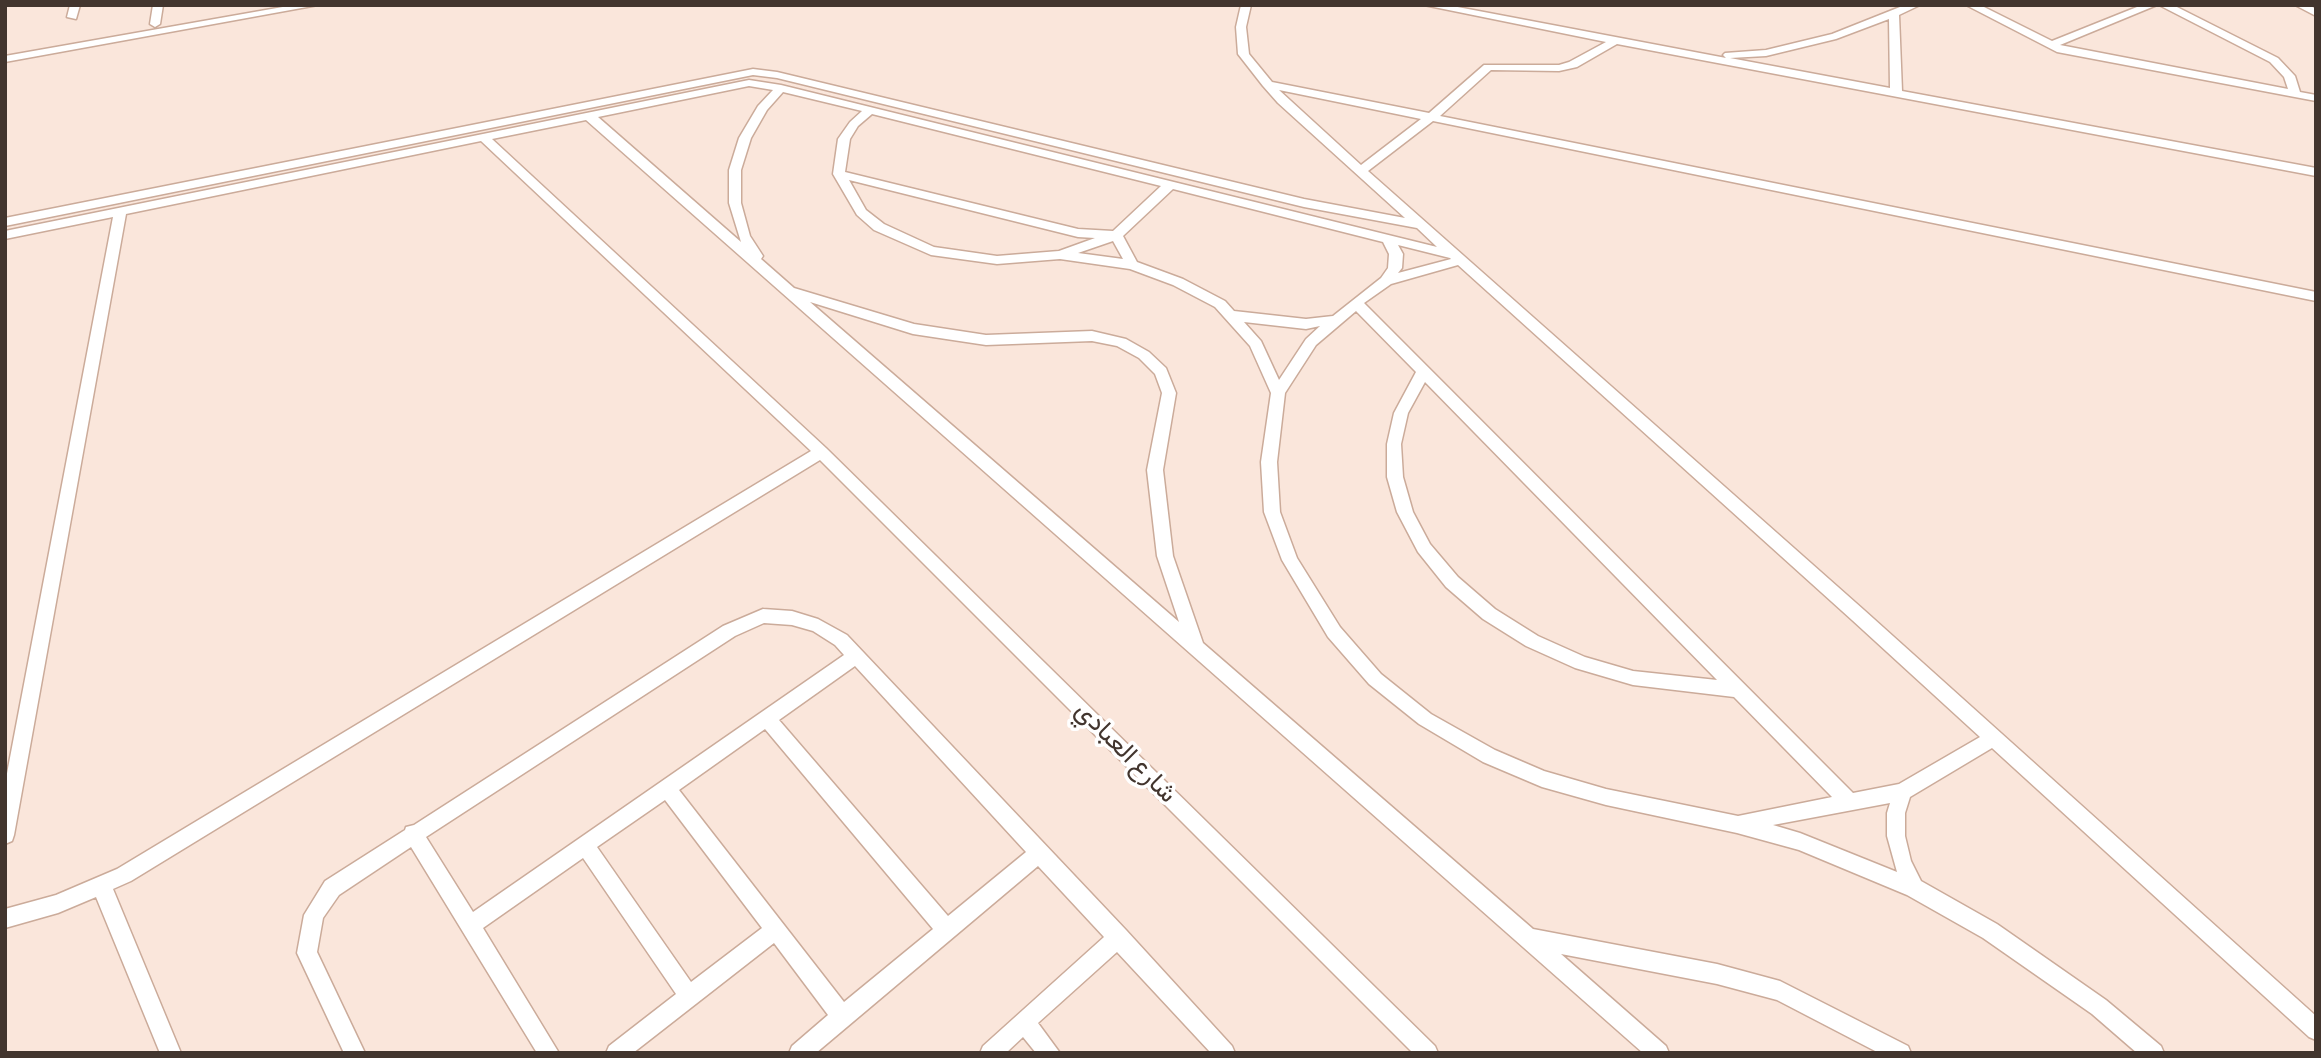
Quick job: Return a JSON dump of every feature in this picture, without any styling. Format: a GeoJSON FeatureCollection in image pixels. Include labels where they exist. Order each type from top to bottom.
{"type":"FeatureCollection","features":[{"type":"Feature","properties":{"kind":"street"},"geometry":{"type":"LineString","coordinates":[[72,17],[75,5]]}},
{"type":"Feature","properties":{"kind":"street"},"geometry":{"type":"LineString","coordinates":[[155,24],[158,5]]}},
{"type":"Feature","properties":{"kind":"street"},"geometry":{"type":"LineString","coordinates":[[5,50],[269,5]]}},
{"type":"Feature","properties":{"kind":"street"},"geometry":{"type":"LineString","coordinates":[[5,59],[313,5]]}},
{"type":"Feature","properties":{"kind":"street"},"geometry":{"type":"LineString","coordinates":[[1245,5],[1241,27],[1244,54],[1267,84],[1360,172],[1460,258],[2316,1030]]}},
{"type":"Feature","properties":{"kind":"street"},"geometry":{"type":"LineString","coordinates":[[1429,5],[2316,172]]}},
{"type":"Feature","properties":{"kind":"street"},"geometry":{"type":"LineString","coordinates":[[1706,57],[1766,53],[1836,36],[1915,5]]}},
{"type":"Feature","properties":{"kind":"street"},"geometry":{"type":"LineString","coordinates":[[1971,5],[2049,46],[2124,64],[2316,98]]}},
{"type":"Feature","properties":{"kind":"street"},"geometry":{"type":"LineString","coordinates":[[2049,46],[2152,5]]}},
{"type":"Feature","properties":{"kind":"street"},"geometry":{"type":"LineString","coordinates":[[2164,5],[2274,60],[2290,76],[2297,95]]}},
{"type":"Feature","properties":{"kind":"street"},"geometry":{"type":"LineString","coordinates":[[2300,5],[2316,13]]}},
{"type":"Feature","properties":{"kind":"street"},"geometry":{"type":"LineString","coordinates":[[1895,13],[1896,93]]}},
{"type":"Feature","properties":{"kind":"street"},"geometry":{"type":"LineString","coordinates":[[1360,172],[1430,118],[1488,67],[1566,67],[1598,53],[1616,40]]}},
{"type":"Feature","properties":{"kind":"street"},"geometry":{"type":"LineString","coordinates":[[5,222],[753,72],[777,75],[1304,204],[1423,225]]}},
{"type":"Feature","properties":{"kind":"street"},"geometry":{"type":"LineString","coordinates":[[5,235],[738,84],[781,88],[1460,258]]}},
{"type":"Feature","properties":{"kind":"street"},"geometry":{"type":"LineString","coordinates":[[1267,84],[2316,297]]}},
{"type":"Feature","properties":{"kind":"street"},"geometry":{"type":"LineString","coordinates":[[763,268],[744,236],[735,203],[736,170],[745,138],[762,108],[781,88]]}},
{"type":"Feature","properties":{"kind":"street"},"geometry":{"type":"LineString","coordinates":[[869,111],[854,124],[844,139],[839,174],[861,212],[880,227],[903,241],[963,257],[997,260],[1060,255],[1132,265],[1178,282],[1220,304],[1234,316],[1256,344],[1278,393]]}},
{"type":"Feature","properties":{"kind":"street"},"geometry":{"type":"LineString","coordinates":[[588,115],[1659,1053]]}},
{"type":"Feature","properties":{"kind":"street","name":"شارع العبادي"},"geometry":{"type":"LineString","coordinates":[[483,137],[821,453],[1428,1053]]}},
{"type":"Feature","properties":{"kind":"street"},"geometry":{"type":"LineString","coordinates":[[839,174],[1078,233],[1116,234]]}},
{"type":"Feature","properties":{"kind":"street"},"geometry":{"type":"LineString","coordinates":[[1060,255],[1116,234],[1170,185]]}},
{"type":"Feature","properties":{"kind":"street"},"geometry":{"type":"LineString","coordinates":[[5,835],[120,211]]}},
{"type":"Feature","properties":{"kind":"street"},"geometry":{"type":"LineString","coordinates":[[1116,234],[1132,265]]}},
{"type":"Feature","properties":{"kind":"street"},"geometry":{"type":"LineString","coordinates":[[1386,281],[1396,261],[1396,254],[1389,240]]}},
{"type":"Feature","properties":{"kind":"street"},"geometry":{"type":"LineString","coordinates":[[1460,258],[1386,281],[1332,320],[1292,366],[1278,393],[1269,462],[1272,512],[1308,595],[1334,632],[1375,679],[1436,725],[1489,757],[1542,779],[1606,797],[1737,824],[1800,842],[1914,888],[1990,931],[2099,1007],[2154,1053]]}},
{"type":"Feature","properties":{"kind":"street"},"geometry":{"type":"LineString","coordinates":[[787,290],[913,329],[986,340],[1092,336],[1121,342],[1144,355],[1161,372],[1169,393],[1154,470],[1165,556],[1197,650]]}},
{"type":"Feature","properties":{"kind":"street"},"geometry":{"type":"LineString","coordinates":[[1356,303],[1849,802]]}},
{"type":"Feature","properties":{"kind":"street"},"geometry":{"type":"LineString","coordinates":[[1234,316],[1306,324],[1332,320]]}},
{"type":"Feature","properties":{"kind":"street"},"geometry":{"type":"LineString","coordinates":[[1424,370],[1401,413],[1394,444],[1395,477],[1405,512],[1418,536],[1452,582],[1489,614],[1532,641],[1581,663],[1633,678],[1739,690]]}},
{"type":"Feature","properties":{"kind":"street"},"geometry":{"type":"LineString","coordinates":[[5,919],[58,904],[102,887],[821,453]]}},
{"type":"Feature","properties":{"kind":"street"},"geometry":{"type":"LineString","coordinates":[[355,1053],[307,953],[314,915],[332,888],[413,833],[729,631],[763,617],[792,618],[818,626],[841,640],[1225,1053]]}},
{"type":"Feature","properties":{"kind":"street"},"geometry":{"type":"LineString","coordinates":[[470,925],[856,656]]}},
{"type":"Feature","properties":{"kind":"street"},"geometry":{"type":"LineString","coordinates":[[767,719],[947,930]]}},
{"type":"Feature","properties":{"kind":"street"},"geometry":{"type":"LineString","coordinates":[[1737,824],[1903,792],[1993,737]]}},
{"type":"Feature","properties":{"kind":"street"},"geometry":{"type":"LineString","coordinates":[[667,788],[842,1017]]}},
{"type":"Feature","properties":{"kind":"street"},"geometry":{"type":"LineString","coordinates":[[1903,792],[1896,813],[1896,836],[1902,862],[1914,888]]}},
{"type":"Feature","properties":{"kind":"street"},"geometry":{"type":"LineString","coordinates":[[413,833],[549,1053]]}},
{"type":"Feature","properties":{"kind":"street"},"geometry":{"type":"LineString","coordinates":[[585,845],[689,996]]}},
{"type":"Feature","properties":{"kind":"street"},"geometry":{"type":"LineString","coordinates":[[799,1053],[1040,852]]}},
{"type":"Feature","properties":{"kind":"street"},"geometry":{"type":"LineString","coordinates":[[102,887],[171,1053]]}},
{"type":"Feature","properties":{"kind":"street"},"geometry":{"type":"LineString","coordinates":[[616,1053],[775,930]]}},
{"type":"Feature","properties":{"kind":"street"},"geometry":{"type":"LineString","coordinates":[[990,1053],[1119,937]]}},
{"type":"Feature","properties":{"kind":"street"},"geometry":{"type":"LineString","coordinates":[[1529,938],[1717,974],[1780,990],[1901,1053]]}},
{"type":"Feature","properties":{"kind":"street"},"geometry":{"type":"LineString","coordinates":[[1024,1022],[1050,1053]]}}]}
